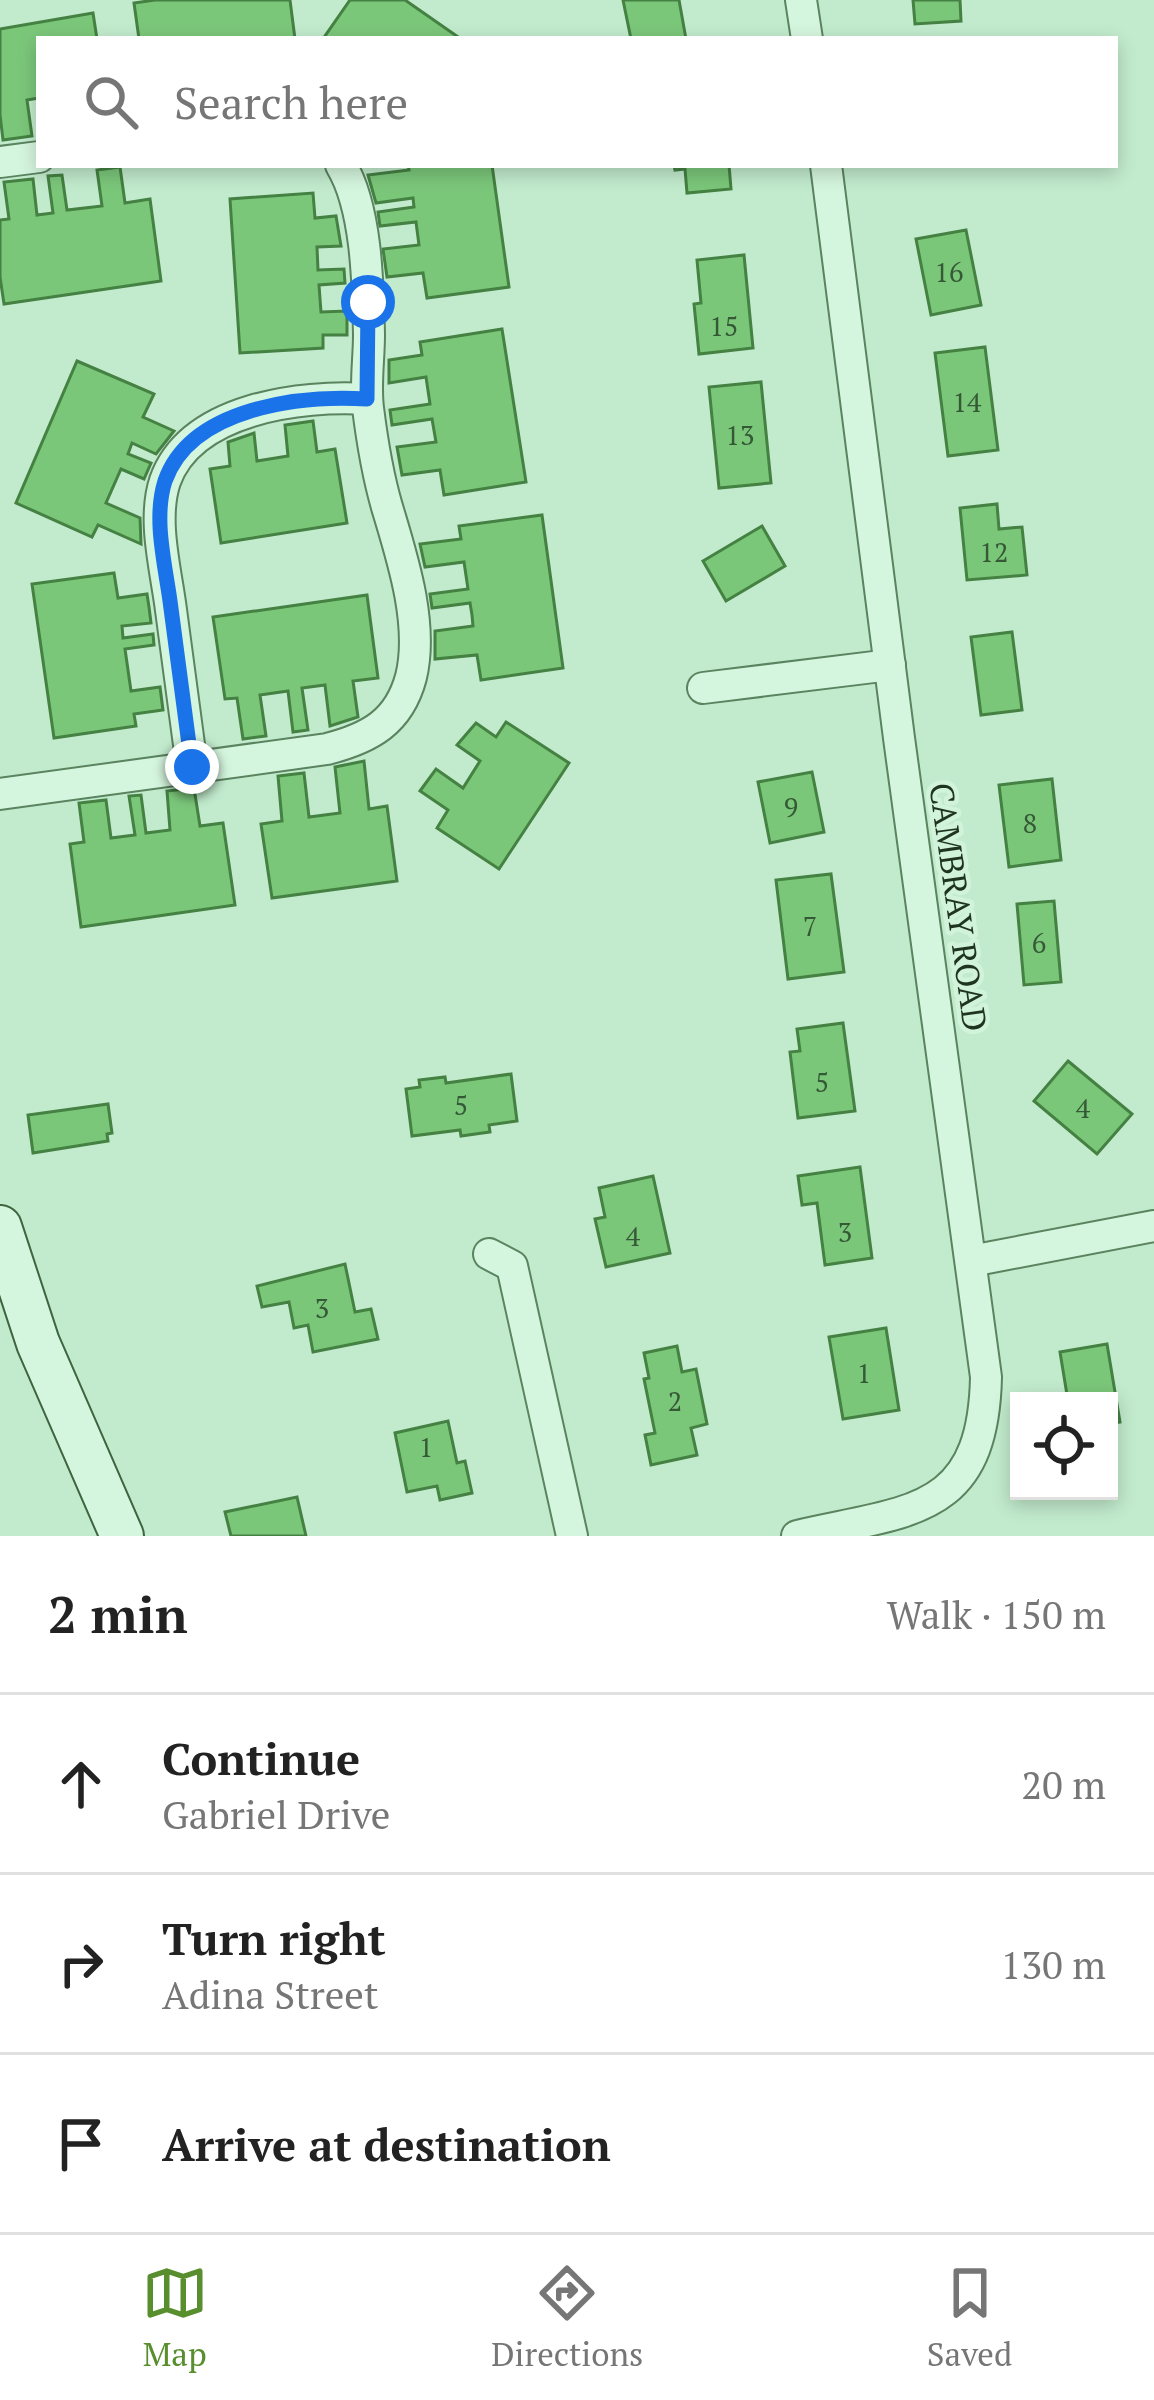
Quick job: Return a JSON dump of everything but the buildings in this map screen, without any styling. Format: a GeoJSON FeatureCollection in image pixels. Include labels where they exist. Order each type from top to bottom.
{"type":"FeatureCollection","features":[{"type":"Feature","properties":{"kind":"main road"},"geometry":{"type":"LineString","coordinates":[[0,1227],[38,1343],[122,1536]]}},
{"type":"Feature","properties":{"kind":"street"},"geometry":{"type":"LineString","coordinates":[[801,0],[807,36]]}},
{"type":"Feature","properties":{"kind":"street"},"geometry":{"type":"LineString","coordinates":[[0,162],[36,157]]}},
{"type":"Feature","properties":{"kind":"street"},"geometry":{"type":"LineString","coordinates":[[0,794],[326,749],[374,732],[399,707],[410,682],[416,638],[367,399],[366,269],[358,213],[342,168]]}},
{"type":"Feature","properties":{"kind":"street","name":"CAMBRAY ROAD"},"geometry":{"type":"LineString","coordinates":[[796,1536],[916,1508],[947,1491],[970,1463],[982,1430],[986,1377],[826,168]]}},
{"type":"Feature","properties":{"kind":"street"},"geometry":{"type":"LineString","coordinates":[[192,767],[162,541],[161,500],[172,466],[209,428],[242,415],[312,399],[367,399]]}},
{"type":"Feature","properties":{"kind":"street"},"geometry":{"type":"LineString","coordinates":[[703,688],[890,664]]}},
{"type":"Feature","properties":{"kind":"street"},"geometry":{"type":"LineString","coordinates":[[970,1262],[1154,1226]]}},
{"type":"Feature","properties":{"kind":"street"},"geometry":{"type":"LineString","coordinates":[[489,1254],[512,1266],[572,1536]]}},
{"type":"Feature","properties":{"kind":"route"},"geometry":{"type":"LineString","coordinates":[[192,767],[162,541],[165,483],[187,446],[209,428],[277,405],[312,399],[367,399],[368,302]]}}]}
